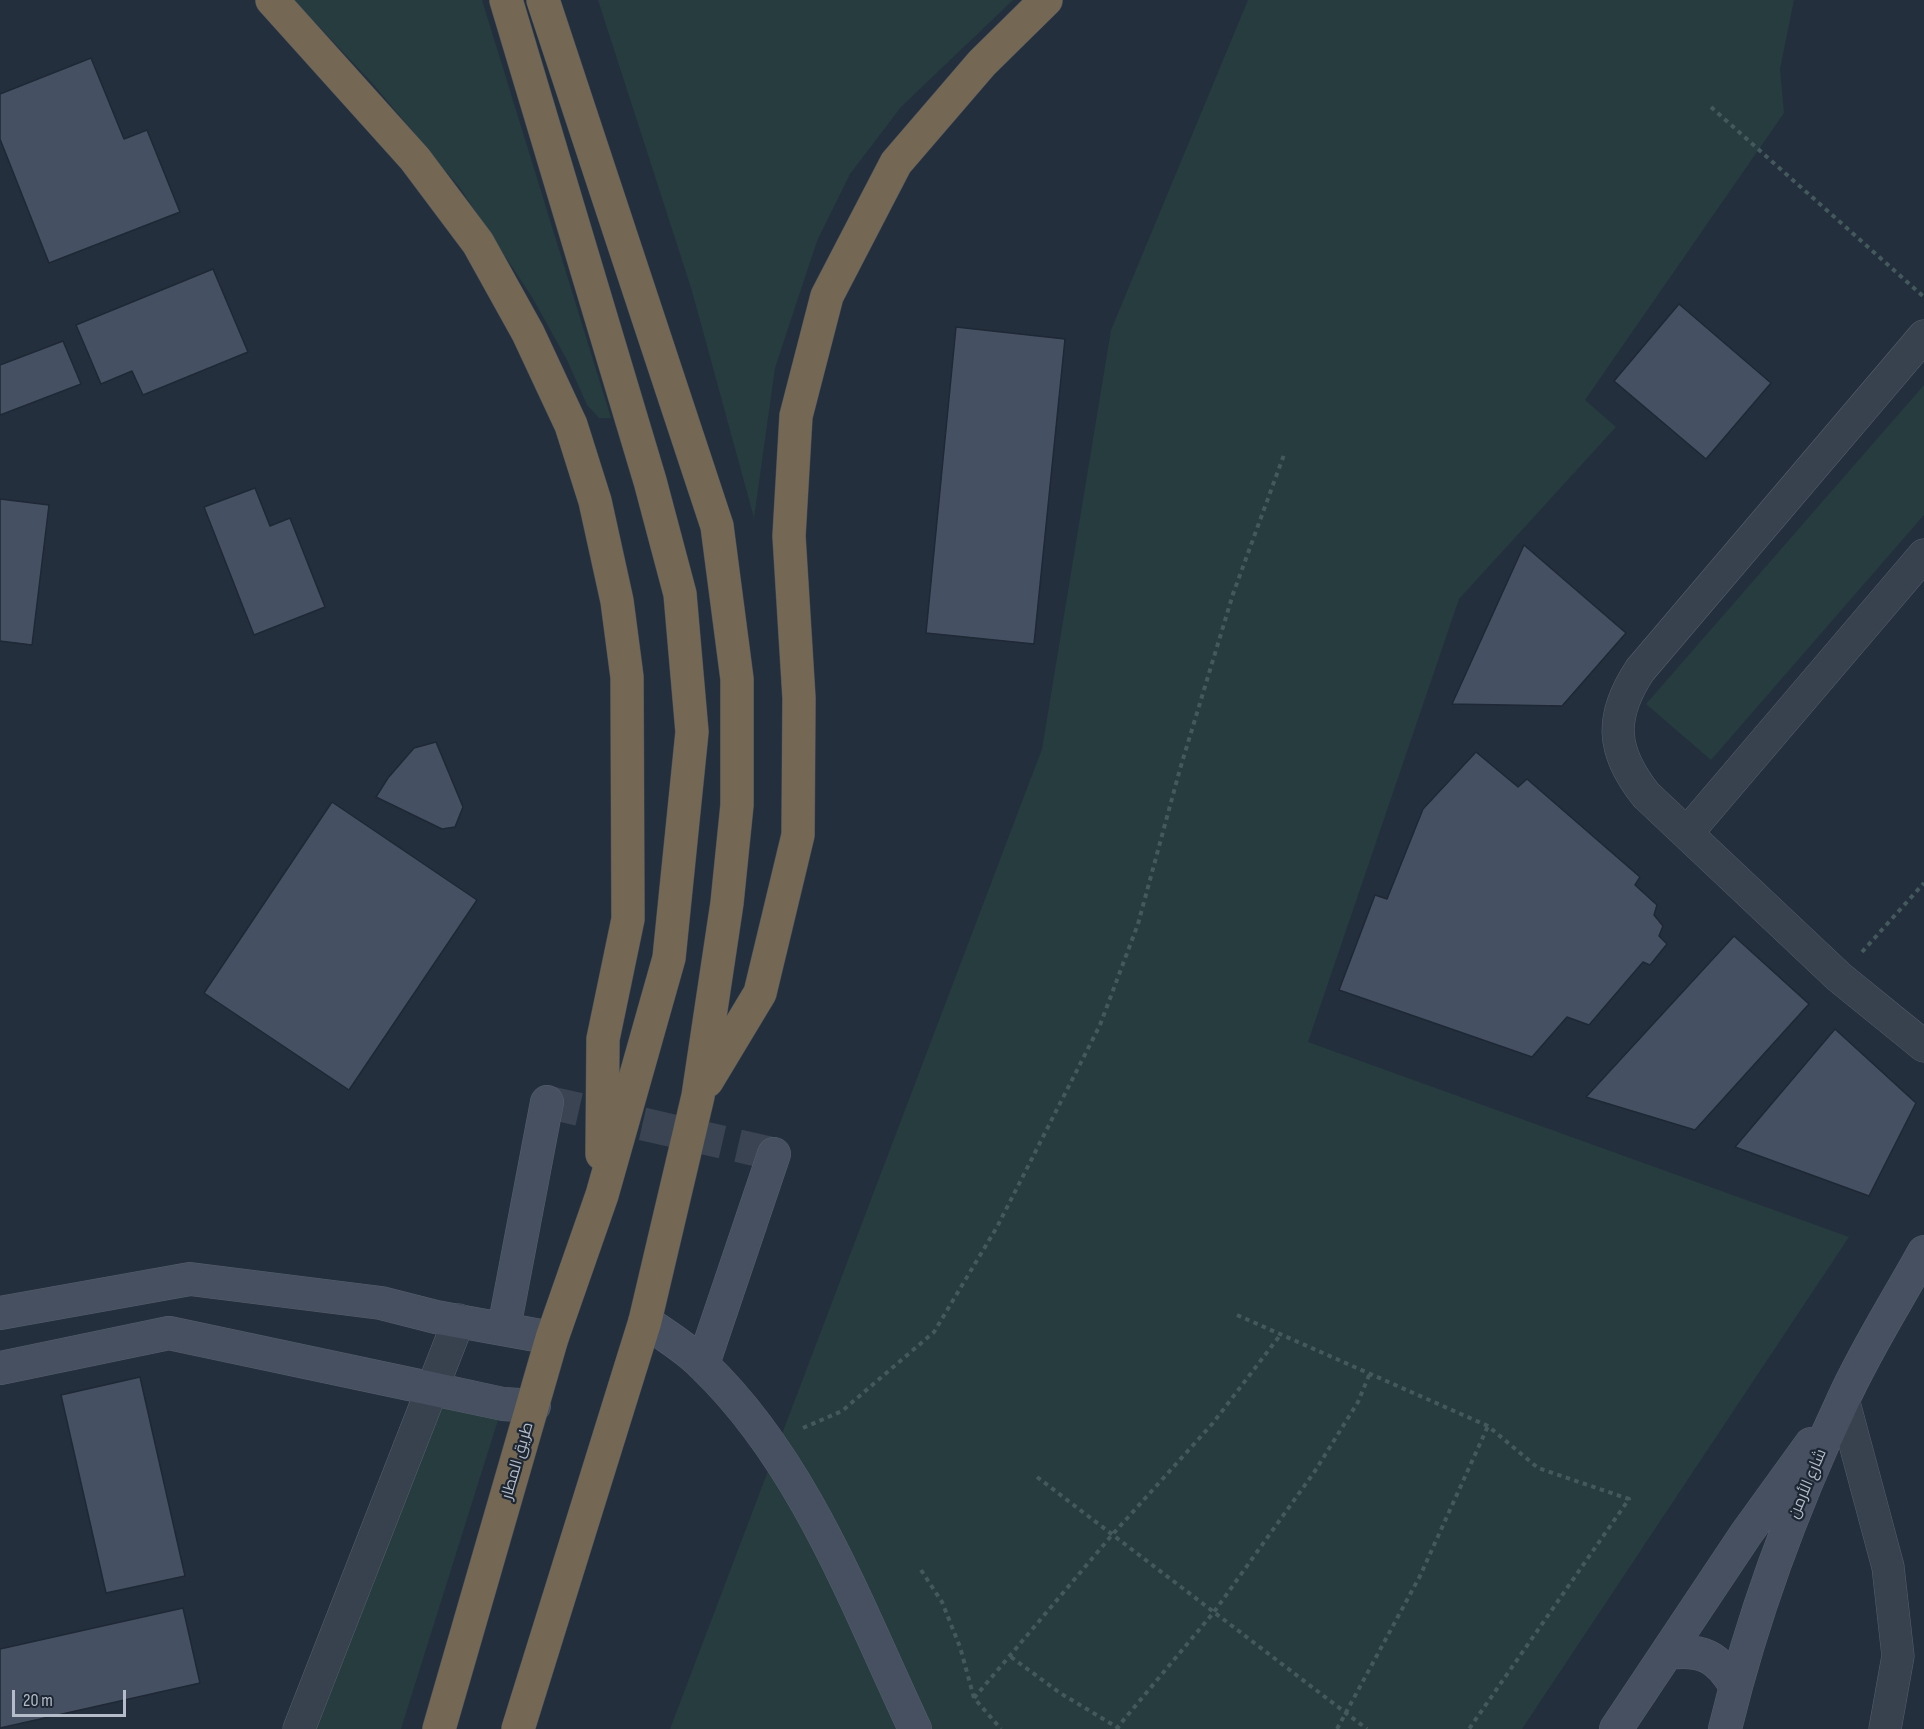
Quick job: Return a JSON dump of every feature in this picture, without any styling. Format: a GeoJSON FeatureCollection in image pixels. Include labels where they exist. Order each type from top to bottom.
{"type":"FeatureCollection","features":[{"type":"Feature","properties":{"kind":"highway"},"geometry":{"type":"LineString","coordinates":[[272,0],[415,159],[478,243],[528,333],[566,415],[595,501],[617,601],[627,677],[628,919],[603,1039],[602,1195]]}},
{"type":"Feature","properties":{"kind":"highway","name":"طريق المطار"},"geometry":{"type":"LineString","coordinates":[[439,1729],[552,1338],[602,1195],[669,958],[691,721],[680,594],[650,481],[506,0]]}},
{"type":"Feature","properties":{"kind":"highway"},"geometry":{"type":"LineString","coordinates":[[518,1729],[645,1321],[698,1096],[727,903],[736,806],[737,679],[717,525],[543,0]]}},
{"type":"Feature","properties":{"kind":"highway"},"geometry":{"type":"LineString","coordinates":[[698,1096],[760,993],[798,835],[799,698],[789,536],[796,416],[827,296],[896,163],[982,63],[1046,0]]}},
{"type":"Feature","properties":{"kind":"main road"},"geometry":{"type":"LineString","coordinates":[[504,1328],[548,1102]]}},
{"type":"Feature","properties":{"kind":"main road"},"geometry":{"type":"LineString","coordinates":[[703,1364],[774,1154]]}},
{"type":"Feature","properties":{"kind":"main road","name":"شارع الأرمن"},"geometry":{"type":"LineString","coordinates":[[1725,1729],[1736,1685],[1781,1547],[1843,1399],[1924,1252]]}},
{"type":"Feature","properties":{"kind":"main road"},"geometry":{"type":"LineString","coordinates":[[0,1313],[190,1279],[381,1303],[552,1338]]}},
{"type":"Feature","properties":{"kind":"main road"},"geometry":{"type":"LineString","coordinates":[[645,1321],[703,1364],[769,1443],[799,1490],[830,1548],[915,1729]]}},
{"type":"Feature","properties":{"kind":"main road"},"geometry":{"type":"LineString","coordinates":[[0,1368],[169,1332],[503,1404],[534,1406]]}},
{"type":"Feature","properties":{"kind":"main road"},"geometry":{"type":"LineString","coordinates":[[1616,1729],[1746,1534],[1843,1399]]}},
{"type":"Feature","properties":{"kind":"main road"},"geometry":{"type":"LineString","coordinates":[[1668,1653],[1689,1651],[1708,1655],[1724,1668],[1736,1685]]}},
{"type":"Feature","properties":{"kind":"street"},"geometry":{"type":"LineString","coordinates":[[1924,336],[1640,670],[1625,693],[1618,719],[1619,747],[1629,773],[1646,795],[1839,977],[1924,1046]]}},
{"type":"Feature","properties":{"kind":"street"},"geometry":{"type":"LineString","coordinates":[[1687,833],[1924,555]]}},
{"type":"Feature","properties":{"kind":"street"},"geometry":{"type":"LineString","coordinates":[[300,1729],[459,1320]]}},
{"type":"Feature","properties":{"kind":"street"},"geometry":{"type":"LineString","coordinates":[[1843,1399],[1911,1658],[1885,1729]]}},
{"type":"Feature","properties":{"kind":"path"},"geometry":{"type":"LineString","coordinates":[[1711,108],[1924,297]]}},
{"type":"Feature","properties":{"kind":"path"},"geometry":{"type":"LineString","coordinates":[[769,1443],[842,1411],[934,1332],[997,1227],[1100,1025],[1138,924],[1180,769],[1233,594],[1285,452]]}},
{"type":"Feature","properties":{"kind":"path"},"geometry":{"type":"LineString","coordinates":[[1839,977],[1924,883]]}},
{"type":"Feature","properties":{"kind":"path"},"geometry":{"type":"LineString","coordinates":[[1237,1316],[1488,1426],[1538,1468],[1629,1499],[1469,1729]]}},
{"type":"Feature","properties":{"kind":"path"},"geometry":{"type":"LineString","coordinates":[[974,1698],[1112,1535],[1213,1423],[1281,1334]]}},
{"type":"Feature","properties":{"kind":"path"},"geometry":{"type":"LineString","coordinates":[[1010,1656],[1060,1693],[1118,1728],[1214,1612],[1315,1471],[1358,1402],[1370,1373]]}},
{"type":"Feature","properties":{"kind":"path"},"geometry":{"type":"LineString","coordinates":[[1337,1729],[1420,1576],[1488,1426]]}},
{"type":"Feature","properties":{"kind":"path"},"geometry":{"type":"LineString","coordinates":[[1037,1477],[1367,1729]]}},
{"type":"Feature","properties":{"kind":"path"},"geometry":{"type":"LineString","coordinates":[[921,1570],[942,1602],[960,1647],[974,1698],[1001,1729]]}},
{"type":"Feature","properties":{"kind":"green space"},"geometry":{"type":"Polygon","coordinates":[[[294,0],[482,0],[611,418],[599,418],[587,405],[567,360],[532,297],[460,188],[374,85],[294,0]]]}},
{"type":"Feature","properties":{"kind":"green space"},"geometry":{"type":"Polygon","coordinates":[[[598,0],[1013,0],[901,107],[850,174],[817,241],[775,368],[754,518],[692,291],[598,0]]]}},
{"type":"Feature","properties":{"kind":"green space"},"geometry":{"type":"Polygon","coordinates":[[[1248,0],[1794,0],[1780,69],[1784,113],[1585,400],[1616,427],[1459,599],[1308,1042],[1849,1237],[1522,1729],[670,1729],[1042,749],[1111,330],[1248,0]]]}},
{"type":"Feature","properties":{"kind":"green space"},"geometry":{"type":"Polygon","coordinates":[[[1924,385],[1924,515],[1711,760],[1646,704],[1924,385]]]}},
{"type":"Feature","properties":{"kind":"green space"},"geometry":{"type":"Polygon","coordinates":[[[433,1389],[503,1404],[401,1729],[300,1729],[433,1389]]]}},
{"type":"Feature","properties":{"kind":"building"},"geometry":{"type":"Polygon","coordinates":[[[91,58],[124,139],[147,130],[180,212],[49,263],[0,139],[0,94],[91,58]]]}},
{"type":"Feature","properties":{"kind":"building"},"geometry":{"type":"Polygon","coordinates":[[[213,269],[248,352],[143,395],[132,371],[101,384],[76,325],[213,269]]]}},
{"type":"Feature","properties":{"kind":"building"},"geometry":{"type":"Polygon","coordinates":[[[1679,304],[1771,383],[1706,459],[1614,381],[1679,304]]]}},
{"type":"Feature","properties":{"kind":"building"},"geometry":{"type":"Polygon","coordinates":[[[956,327],[1065,339],[1034,644],[926,633],[956,327]]]}},
{"type":"Feature","properties":{"kind":"building"},"geometry":{"type":"Polygon","coordinates":[[[63,341],[81,384],[0,415],[0,365],[63,341]]]}},
{"type":"Feature","properties":{"kind":"building"},"geometry":{"type":"Polygon","coordinates":[[[255,488],[270,526],[290,518],[325,607],[254,635],[204,507],[255,488]]]}},
{"type":"Feature","properties":{"kind":"building"},"geometry":{"type":"Polygon","coordinates":[[[0,499],[49,505],[32,645],[0,641],[0,499]]]}},
{"type":"Feature","properties":{"kind":"building"},"geometry":{"type":"Polygon","coordinates":[[[1524,545],[1626,633],[1562,706],[1452,704],[1524,545]]]}},
{"type":"Feature","properties":{"kind":"building"},"geometry":{"type":"Polygon","coordinates":[[[436,742],[463,807],[455,827],[442,829],[376,797],[388,778],[414,748],[436,742]]]}},
{"type":"Feature","properties":{"kind":"building"},"geometry":{"type":"Polygon","coordinates":[[[1476,752],[1518,787],[1527,779],[1640,877],[1635,885],[1657,905],[1654,915],[1663,926],[1659,936],[1667,944],[1650,965],[1643,962],[1589,1025],[1567,1017],[1532,1057],[1339,990],[1375,895],[1387,899],[1423,809],[1476,752]]]}},
{"type":"Feature","properties":{"kind":"building"},"geometry":{"type":"Polygon","coordinates":[[[332,802],[477,900],[349,1090],[204,993],[332,802]]]}},
{"type":"Feature","properties":{"kind":"building"},"geometry":{"type":"Polygon","coordinates":[[[1734,936],[1809,1004],[1695,1130],[1586,1097],[1734,936]]]}},
{"type":"Feature","properties":{"kind":"building"},"geometry":{"type":"Polygon","coordinates":[[[1835,1029],[1916,1103],[1869,1196],[1735,1147],[1835,1029]]]}},
{"type":"Feature","properties":{"kind":"building"},"geometry":{"type":"Polygon","coordinates":[[[140,1377],[185,1576],[106,1593],[61,1395],[140,1377]]]}},
{"type":"Feature","properties":{"kind":"building"},"geometry":{"type":"Polygon","coordinates":[[[183,1608],[200,1683],[0,1728],[0,1649],[183,1608]]]}},
{"type":"Feature","properties":{"kind":"tunnel"},"geometry":{"type":"LineString","coordinates":[[547,1102],[774,1154]]}}]}
